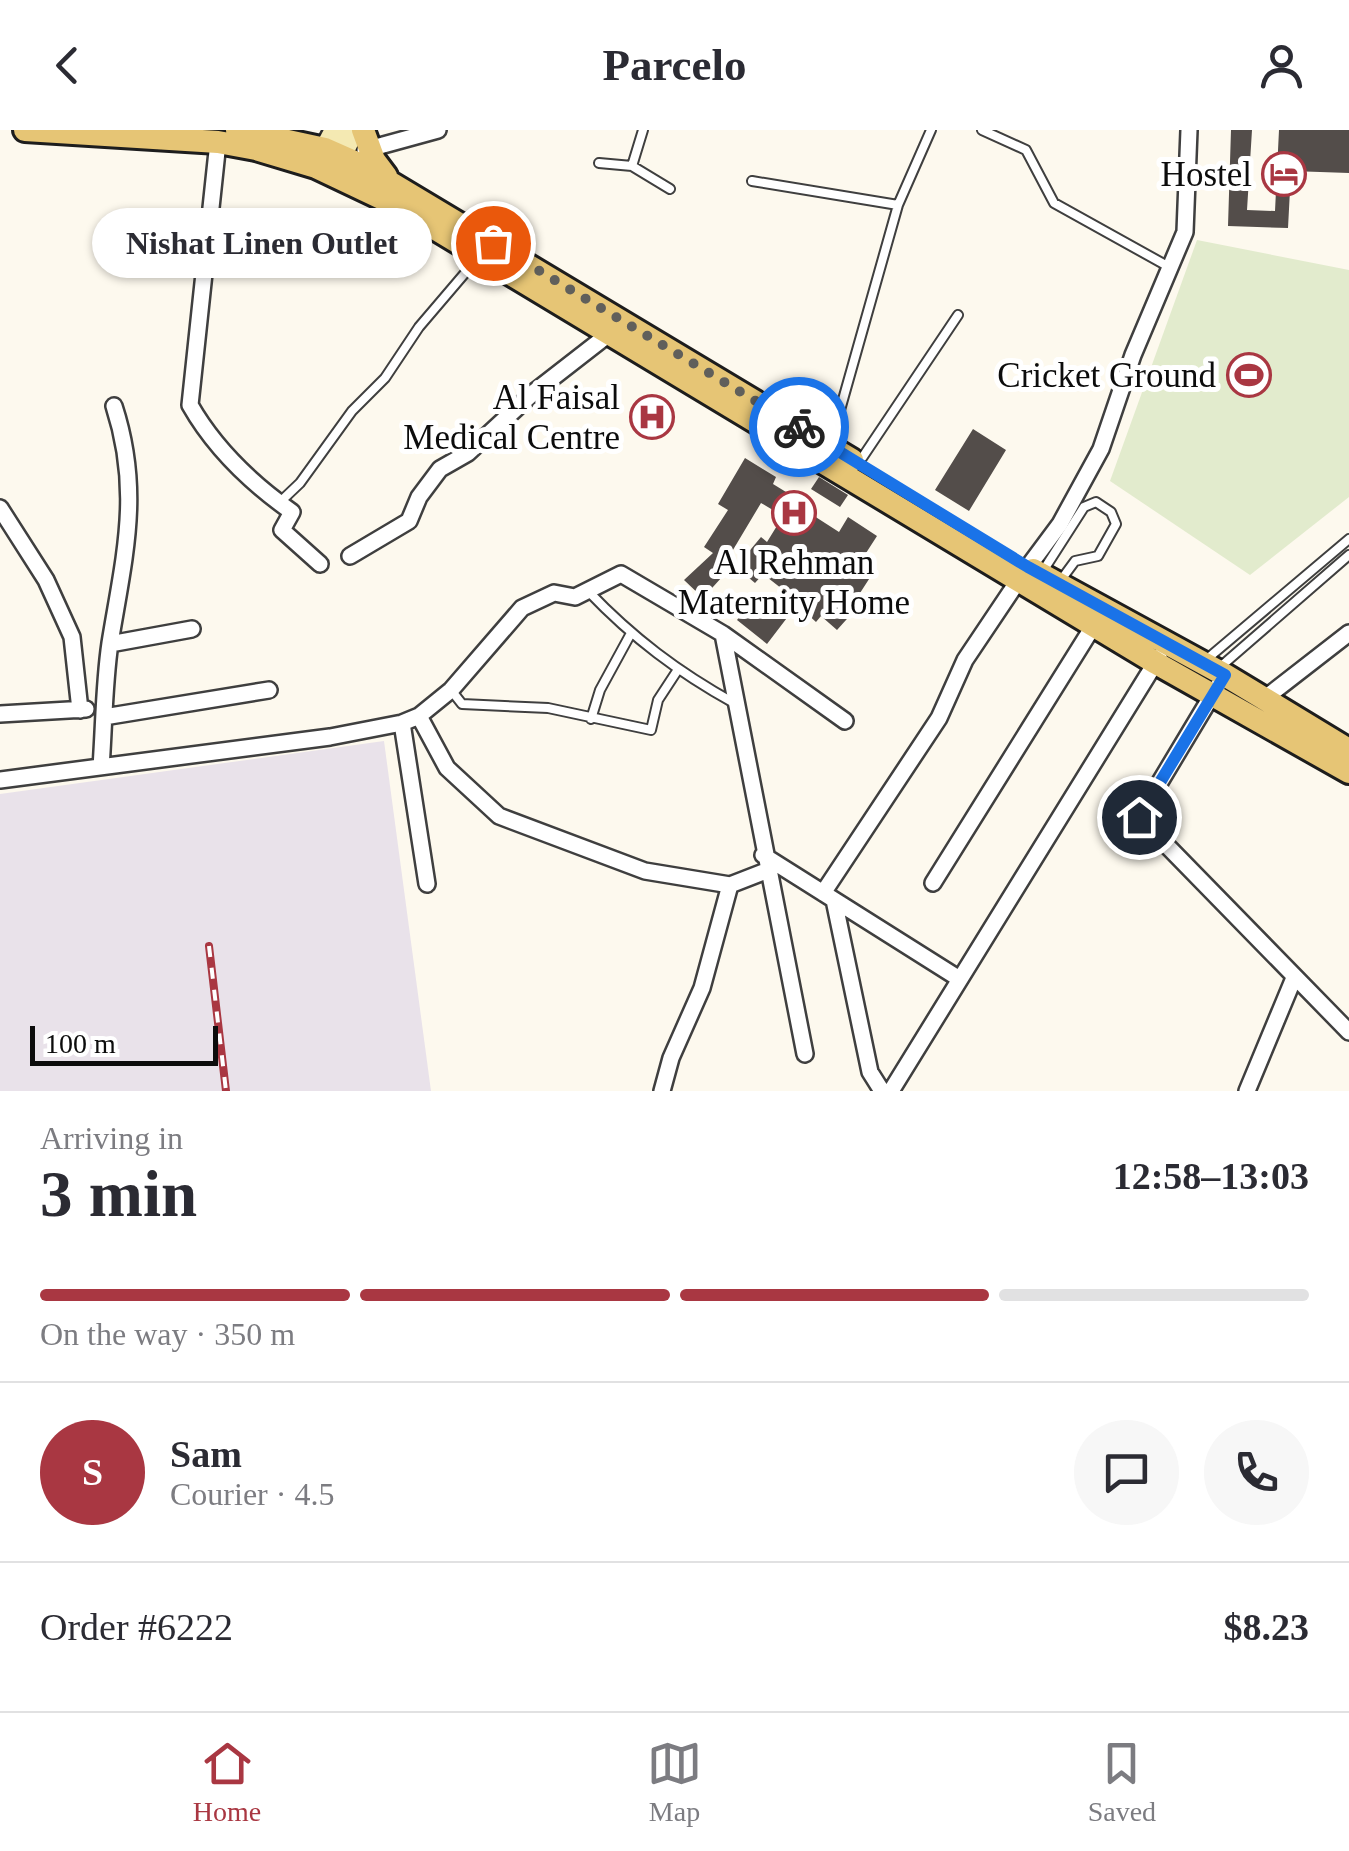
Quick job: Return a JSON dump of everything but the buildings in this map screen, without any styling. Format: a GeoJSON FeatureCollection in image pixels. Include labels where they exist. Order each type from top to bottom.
{"type":"FeatureCollection","features":[{"type":"Feature","properties":{"kind":"main road"},"geometry":{"type":"LineString","coordinates":[[25,130],[276,137],[308,130]]}},
{"type":"Feature","properties":{"kind":"main road"},"geometry":{"type":"LineString","coordinates":[[330,155],[354,130]]}},
{"type":"Feature","properties":{"kind":"main road"},"geometry":{"type":"LineString","coordinates":[[228,136],[330,155],[396,205],[479,257],[617,327],[829,446],[1161,654]]}},
{"type":"Feature","properties":{"kind":"main road"},"geometry":{"type":"LineString","coordinates":[[276,137],[330,155],[394,184],[617,327],[1037,576],[1094,625],[1264,699],[1349,750]]}},
{"type":"Feature","properties":{"kind":"main road"},"geometry":{"type":"LineString","coordinates":[[366,140],[394,184]]}},
{"type":"Feature","properties":{"kind":"main road"},"geometry":{"type":"LineString","coordinates":[[1214,675],[1349,772]]}},
{"type":"Feature","properties":{"kind":"street"},"geometry":{"type":"LineString","coordinates":[[330,155],[366,140],[438,130]]}},
{"type":"Feature","properties":{"kind":"street"},"geometry":{"type":"LineString","coordinates":[[882,1091],[870,1072],[829,896],[939,718],[965,660],[1037,576],[1101,449],[1133,356],[1185,232],[1190,130]]}},
{"type":"Feature","properties":{"kind":"street"},"geometry":{"type":"LineString","coordinates":[[228,136],[190,405],[226,455],[292,512],[282,530],[320,564]]}},
{"type":"Feature","properties":{"kind":"street"},"geometry":{"type":"LineString","coordinates":[[350,556],[409,520],[419,497],[440,469],[468,453],[617,327]]}},
{"type":"Feature","properties":{"kind":"street"},"geometry":{"type":"LineString","coordinates":[[101,767],[110,644],[132,512],[128,447],[114,406]]}},
{"type":"Feature","properties":{"kind":"street"},"geometry":{"type":"LineString","coordinates":[[0,508],[46,580],[72,637],[80,710]]}},
{"type":"Feature","properties":{"kind":"street"},"geometry":{"type":"LineString","coordinates":[[0,780],[330,737],[402,722],[418,716],[451,690],[522,608],[554,593],[575,597],[621,574],[723,634],[845,721]]}},
{"type":"Feature","properties":{"kind":"street"},"geometry":{"type":"LineString","coordinates":[[933,883],[1094,625]]}},
{"type":"Feature","properties":{"kind":"street"},"geometry":{"type":"LineString","coordinates":[[110,644],[192,629]]}},
{"type":"Feature","properties":{"kind":"street"},"geometry":{"type":"LineString","coordinates":[[1264,699],[1349,633]]}},
{"type":"Feature","properties":{"kind":"street"},"geometry":{"type":"LineString","coordinates":[[723,634],[805,1054]]}},
{"type":"Feature","properties":{"kind":"street"},"geometry":{"type":"LineString","coordinates":[[891,1091],[1161,654]]}},
{"type":"Feature","properties":{"kind":"street"},"geometry":{"type":"LineString","coordinates":[[1214,675],[1139,817],[1349,1032]]}},
{"type":"Feature","properties":{"kind":"street"},"geometry":{"type":"LineString","coordinates":[[0,714],[80,710],[105,713],[268,690]]}},
{"type":"Feature","properties":{"kind":"street"},"geometry":{"type":"LineString","coordinates":[[418,716],[432,734],[446,768],[499,816],[645,871],[730,884],[765,863]]}},
{"type":"Feature","properties":{"kind":"street"},"geometry":{"type":"LineString","coordinates":[[402,722],[427,884]]}},
{"type":"Feature","properties":{"kind":"street"},"geometry":{"type":"LineString","coordinates":[[765,863],[829,896],[958,978]]}},
{"type":"Feature","properties":{"kind":"street"},"geometry":{"type":"LineString","coordinates":[[662,1091],[671,1058],[702,988],[730,884]]}},
{"type":"Feature","properties":{"kind":"street"},"geometry":{"type":"LineString","coordinates":[[1247,1091],[1294,978]]}},
{"type":"Feature","properties":{"kind":"lane"},"geometry":{"type":"LineString","coordinates":[[632,166],[643,130]]}},
{"type":"Feature","properties":{"kind":"lane"},"geometry":{"type":"LineString","coordinates":[[829,446],[843,411],[898,205],[932,130]]}},
{"type":"Feature","properties":{"kind":"lane"},"geometry":{"type":"LineString","coordinates":[[982,130],[1026,150],[1054,203],[1171,268]]}},
{"type":"Feature","properties":{"kind":"lane"},"geometry":{"type":"LineString","coordinates":[[599,163],[632,166],[670,189]]}},
{"type":"Feature","properties":{"kind":"lane"},"geometry":{"type":"LineString","coordinates":[[752,181],[898,205]]}},
{"type":"Feature","properties":{"kind":"lane"},"geometry":{"type":"LineString","coordinates":[[279,503],[300,483],[352,410],[384,378],[420,326],[479,257]]}},
{"type":"Feature","properties":{"kind":"lane"},"geometry":{"type":"LineString","coordinates":[[858,464],[958,315]]}},
{"type":"Feature","properties":{"kind":"lane"},"geometry":{"type":"LineString","coordinates":[[1096,502],[1111,512],[1116,524],[1098,556],[1037,576],[1084,507],[1096,502]]}},
{"type":"Feature","properties":{"kind":"lane"},"geometry":{"type":"LineString","coordinates":[[1214,675],[1251,622],[1349,540]]}},
{"type":"Feature","properties":{"kind":"lane"},"geometry":{"type":"LineString","coordinates":[[1214,675],[1349,555]]}},
{"type":"Feature","properties":{"kind":"lane"},"geometry":{"type":"LineString","coordinates":[[588,592],[630,635],[677,671],[736,704]]}},
{"type":"Feature","properties":{"kind":"lane"},"geometry":{"type":"LineString","coordinates":[[1251,622],[1261,631]]}},
{"type":"Feature","properties":{"kind":"lane"},"geometry":{"type":"LineString","coordinates":[[591,720],[600,690],[630,635]]}},
{"type":"Feature","properties":{"kind":"lane"},"geometry":{"type":"LineString","coordinates":[[451,690],[462,704],[548,708],[651,730],[658,700],[677,671]]}},
{"type":"Feature","properties":{"kind":"shaded area"},"geometry":{"type":"Polygon","coordinates":[[[384,741],[431,1091],[0,1091],[0,794],[384,741]]]}},
{"type":"Feature","properties":{"kind":"green space","name":"Cricket Ground"},"geometry":{"type":"Polygon","coordinates":[[[1197,240],[1349,270],[1349,497],[1250,575],[1110,481],[1197,240]]]}},
{"type":"Feature","properties":{"kind":"railway"},"geometry":{"type":"LineString","coordinates":[[209,946],[226,1091]]}},
{"type":"Feature","properties":{"kind":"way so far"},"geometry":{"type":"LineString","coordinates":[[493,243],[799,427]]}},
{"type":"Feature","properties":{"kind":"place","name":"Hostel"},"geometry":{"type":"Point","coordinates":[1284,174]}},
{"type":"Feature","properties":{"kind":"place","name":"Nishat Linen Outlet"},"geometry":{"type":"Point","coordinates":[493,243]}},
{"type":"Feature","properties":{"kind":"place","name":"Cricket Ground"},"geometry":{"type":"Point","coordinates":[1249,375]}},
{"type":"Feature","properties":{"kind":"place","name":"Al Faisal Medical Centre"},"geometry":{"type":"Point","coordinates":[652,417]}},
{"type":"Feature","properties":{"kind":"place","name":"Al Rehman Maternity Home"},"geometry":{"type":"Point","coordinates":[794,513]}},
{"type":"Feature","properties":{"kind":"route"},"geometry":{"type":"LineString","coordinates":[[799,427],[1028,567],[1225,675],[1139,817]]}}]}
